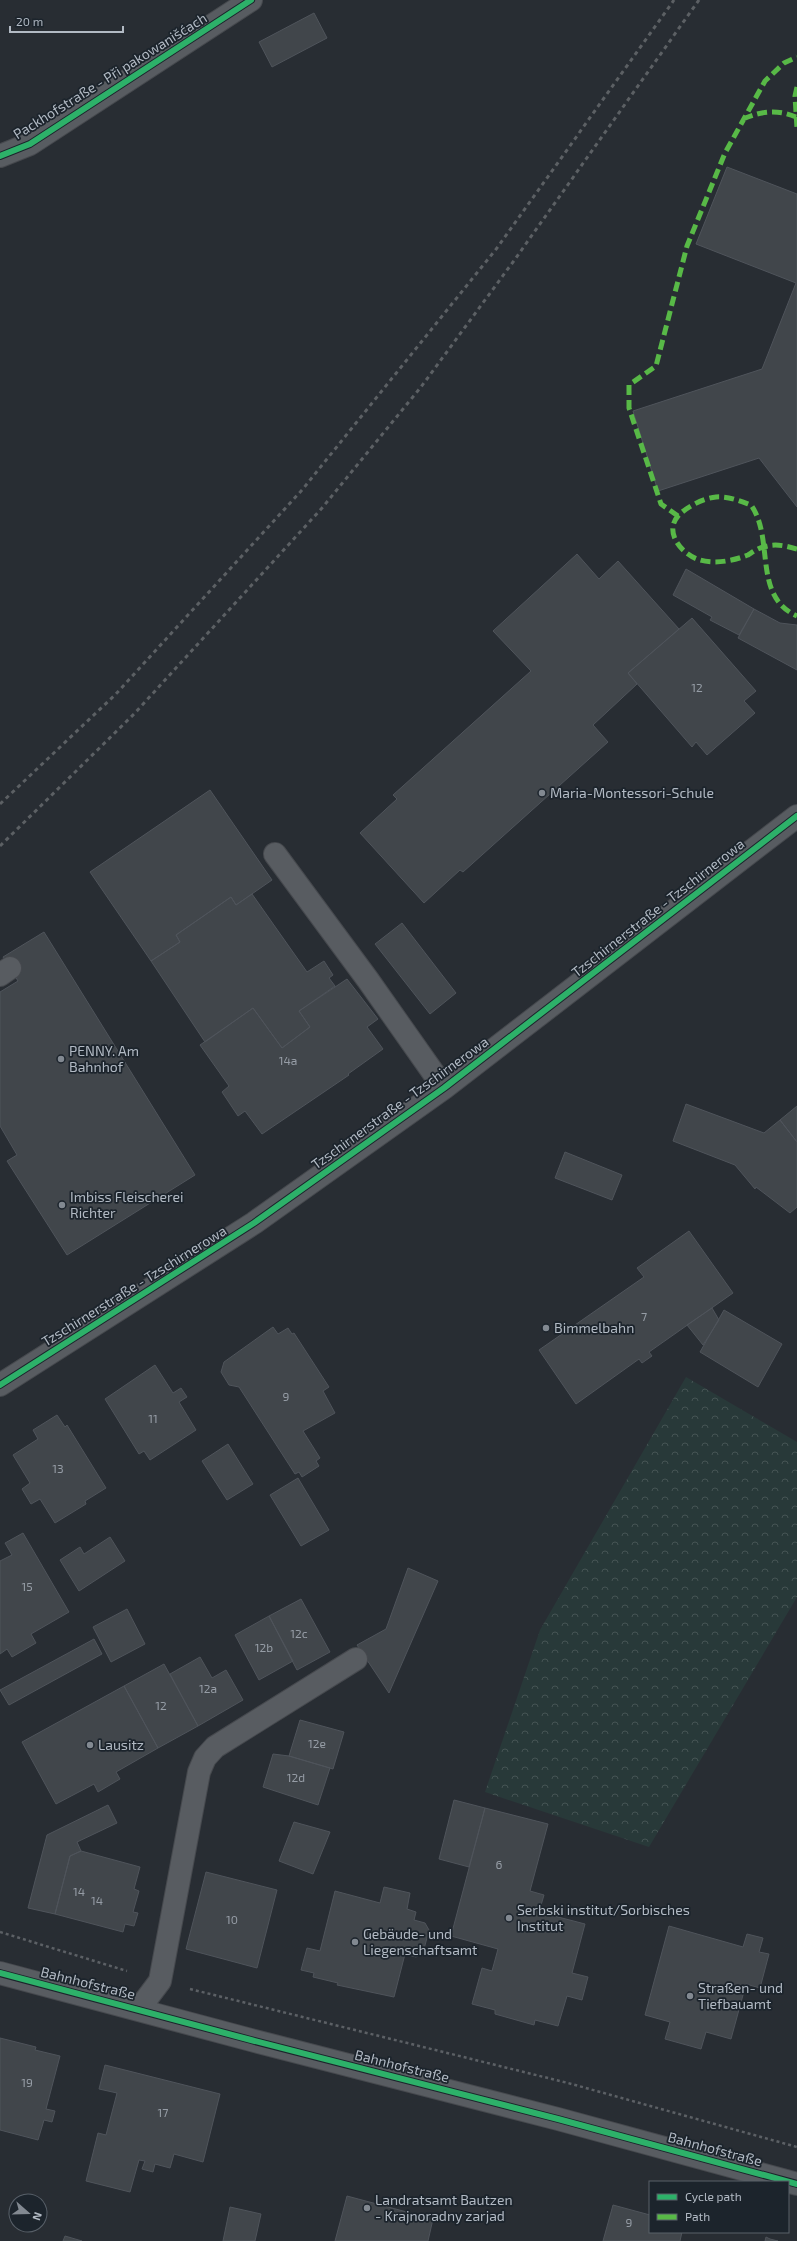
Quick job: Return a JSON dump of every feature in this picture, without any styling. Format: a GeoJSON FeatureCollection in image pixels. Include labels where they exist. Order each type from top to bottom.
{"type":"FeatureCollection","features":[{"type":"Feature","properties":{"kind":"street","name":"Packhofstraße - Při pakowanišćach"},"geometry":{"type":"LineString","coordinates":[[0,156],[30,144],[251,0]]}},
{"type":"Feature","properties":{"kind":"street","name":"Tzschirnerstraße - Tzschirnerowa"},"geometry":{"type":"LineString","coordinates":[[0,1384],[254,1223],[444,1088],[797,816]]}},
{"type":"Feature","properties":{"kind":"street"},"geometry":{"type":"LineString","coordinates":[[275,854],[368,980],[444,1088]]}},
{"type":"Feature","properties":{"kind":"street"},"geometry":{"type":"LineString","coordinates":[[139,2009],[160,1981],[199,1772],[205,1758],[215,1747],[356,1659]]}},
{"type":"Feature","properties":{"kind":"street","name":"Bahnhofstraße"},"geometry":{"type":"LineString","coordinates":[[0,1973],[251,2040],[558,2119],[786,2181]]}},
{"type":"Feature","properties":{"kind":"path"},"geometry":{"type":"LineString","coordinates":[[0,1932],[160,1981],[568,2084],[797,2148]]}},
{"type":"Feature","properties":{"kind":"green space"},"geometry":{"type":"Polygon","coordinates":[[[686,1377],[797,1442],[797,1597],[649,1847],[485,1792],[540,1630],[686,1377]]]}},
{"type":"Feature","properties":{"kind":"building"},"geometry":{"type":"Polygon","coordinates":[[[314,13],[327,38],[272,67],[259,42],[314,13]]]}},
{"type":"Feature","properties":{"kind":"building"},"geometry":{"type":"Polygon","coordinates":[[[727,167],[797,194],[797,507],[759,458],[658,491],[633,411],[762,369],[796,283],[696,244],[727,167]]]}},
{"type":"Feature","properties":{"kind":"building"},"geometry":{"type":"Polygon","coordinates":[[[577,554],[599,579],[618,561],[679,629],[628,673],[637,684],[593,725],[608,742],[463,872],[460,870],[424,903],[360,833],[397,799],[393,795],[531,671],[493,631],[577,554]]]}},
{"type":"Feature","properties":{"kind":"building"},"geometry":{"type":"Polygon","coordinates":[[[686,569],[754,609],[739,635],[710,620],[712,617],[673,595],[686,569]]]}},
{"type":"Feature","properties":{"kind":"building"},"geometry":{"type":"Polygon","coordinates":[[[754,609],[780,623],[797,625],[797,670],[738,638],[754,609]]]}},
{"type":"Feature","properties":{"kind":"building"},"geometry":{"type":"Polygon","coordinates":[[[692,618],[756,691],[744,701],[755,713],[707,755],[696,742],[692,747],[628,673],[692,618]]]}},
{"type":"Feature","properties":{"kind":"building"},"geometry":{"type":"Polygon","coordinates":[[[210,790],[272,880],[236,905],[231,897],[176,935],[180,942],[151,961],[90,872],[210,790]]]}},
{"type":"Feature","properties":{"kind":"building"},"geometry":{"type":"Polygon","coordinates":[[[252,894],[307,972],[324,961],[333,975],[329,978],[335,986],[299,1011],[310,1027],[282,1048],[253,1008],[205,1042],[151,961],[180,942],[176,935],[231,897],[236,905],[252,894]]]}},
{"type":"Feature","properties":{"kind":"building"},"geometry":{"type":"Polygon","coordinates":[[[402,923],[456,993],[430,1014],[375,944],[402,923]]]}},
{"type":"Feature","properties":{"kind":"building","name":"PENNY. Am Bahnhof"},"geometry":{"type":"Polygon","coordinates":[[[44,932],[195,1175],[67,1255],[7,1161],[17,1155],[0,1126],[0,992],[18,981],[3,957],[44,932]]]}},
{"type":"Feature","properties":{"kind":"building"},"geometry":{"type":"Polygon","coordinates":[[[347,979],[378,1019],[367,1027],[383,1049],[348,1074],[349,1075],[262,1134],[245,1111],[238,1116],[222,1092],[229,1086],[200,1045],[253,1008],[282,1048],[310,1027],[299,1011],[347,979]]]}},
{"type":"Feature","properties":{"kind":"building"},"geometry":{"type":"Polygon","coordinates":[[[686,1104],[764,1133],[780,1120],[797,1142],[797,1207],[790,1213],[756,1187],[755,1189],[735,1165],[673,1141],[686,1104]]]}},
{"type":"Feature","properties":{"kind":"building"},"geometry":{"type":"Polygon","coordinates":[[[797,1106],[797,1142],[780,1120],[797,1106]]]}},
{"type":"Feature","properties":{"kind":"building"},"geometry":{"type":"Polygon","coordinates":[[[565,1152],[622,1175],[612,1200],[555,1178],[565,1152]]]}},
{"type":"Feature","properties":{"kind":"building"},"geometry":{"type":"Polygon","coordinates":[[[689,1231],[733,1293],[649,1352],[652,1356],[642,1363],[639,1359],[576,1404],[539,1350],[644,1277],[637,1268],[689,1231]]]}},
{"type":"Feature","properties":{"kind":"building"},"geometry":{"type":"Polygon","coordinates":[[[712,1308],[719,1320],[703,1345],[687,1325],[712,1308]]]}},
{"type":"Feature","properties":{"kind":"building"},"geometry":{"type":"Polygon","coordinates":[[[724,1310],[782,1344],[758,1387],[700,1352],[724,1310]]]}},
{"type":"Feature","properties":{"kind":"building"},"geometry":{"type":"Polygon","coordinates":[[[273,1327],[278,1334],[288,1328],[292,1334],[294,1333],[329,1387],[323,1391],[335,1413],[303,1431],[320,1458],[316,1461],[319,1466],[302,1477],[299,1472],[295,1474],[239,1387],[229,1385],[221,1372],[224,1362],[273,1327]]]}},
{"type":"Feature","properties":{"kind":"building"},"geometry":{"type":"Polygon","coordinates":[[[155,1365],[173,1393],[181,1388],[187,1397],[179,1402],[196,1430],[150,1460],[144,1451],[139,1454],[105,1399],[155,1365]]]}},
{"type":"Feature","properties":{"kind":"building"},"geometry":{"type":"Polygon","coordinates":[[[57,1415],[65,1427],[67,1425],[106,1488],[85,1501],[86,1504],[55,1523],[40,1499],[31,1504],[22,1489],[30,1483],[13,1455],[38,1439],[33,1430],[57,1415]]]}},
{"type":"Feature","properties":{"kind":"building"},"geometry":{"type":"Polygon","coordinates":[[[228,1444],[253,1484],[227,1500],[202,1461],[228,1444]]]}},
{"type":"Feature","properties":{"kind":"building"},"geometry":{"type":"Polygon","coordinates":[[[298,1478],[329,1530],[301,1546],[270,1495],[298,1478]]]}},
{"type":"Feature","properties":{"kind":"building"},"geometry":{"type":"Polygon","coordinates":[[[23,1533],[69,1612],[31,1634],[36,1643],[12,1657],[7,1649],[0,1654],[0,1561],[12,1555],[5,1543],[23,1533]]]}},
{"type":"Feature","properties":{"kind":"building"},"geometry":{"type":"Polygon","coordinates":[[[110,1537],[125,1561],[79,1591],[60,1560],[80,1547],[84,1554],[110,1537]]]}},
{"type":"Feature","properties":{"kind":"building"},"geometry":{"type":"Polygon","coordinates":[[[408,1568],[438,1581],[389,1693],[357,1645],[386,1629],[408,1568]]]}},
{"type":"Feature","properties":{"kind":"building"},"geometry":{"type":"Polygon","coordinates":[[[301,1599],[330,1652],[297,1670],[269,1616],[301,1599]]]}},
{"type":"Feature","properties":{"kind":"building"},"geometry":{"type":"Polygon","coordinates":[[[127,1609],[145,1644],[111,1662],[93,1627],[127,1609]]]}},
{"type":"Feature","properties":{"kind":"building"},"geometry":{"type":"Polygon","coordinates":[[[269,1616],[293,1661],[259,1680],[235,1635],[269,1616]]]}},
{"type":"Feature","properties":{"kind":"building"},"geometry":{"type":"Polygon","coordinates":[[[94,1639],[102,1654],[9,1705],[0,1690],[94,1639]]]}},
{"type":"Feature","properties":{"kind":"building"},"geometry":{"type":"Polygon","coordinates":[[[200,1657],[212,1678],[226,1670],[243,1700],[198,1726],[170,1674],[200,1657]]]}},
{"type":"Feature","properties":{"kind":"building"},"geometry":{"type":"Polygon","coordinates":[[[164,1664],[198,1726],[158,1748],[124,1686],[164,1664]]]}},
{"type":"Feature","properties":{"kind":"building","name":"Lausitz"},"geometry":{"type":"Polygon","coordinates":[[[124,1686],[158,1748],[116,1772],[120,1779],[98,1792],[94,1784],[56,1804],[22,1742],[124,1686]]]}},
{"type":"Feature","properties":{"kind":"building"},"geometry":{"type":"Polygon","coordinates":[[[300,1720],[344,1732],[333,1769],[289,1756],[300,1720]]]}},
{"type":"Feature","properties":{"kind":"building"},"geometry":{"type":"Polygon","coordinates":[[[273,1754],[289,1756],[330,1768],[318,1805],[263,1787],[273,1754]]]}},
{"type":"Feature","properties":{"kind":"building"},"geometry":{"type":"Polygon","coordinates":[[[454,1800],[485,1808],[469,1867],[439,1859],[454,1800]]]}},
{"type":"Feature","properties":{"kind":"building"},"geometry":{"type":"Polygon","coordinates":[[[108,1805],[117,1823],[77,1842],[81,1851],[70,1856],[55,1914],[28,1908],[47,1835],[108,1805]]]}},
{"type":"Feature","properties":{"kind":"building","name":"Serbski institut/Sorbisches Institut"},"geometry":{"type":"Polygon","coordinates":[[[485,1808],[548,1824],[530,1891],[544,1895],[539,1912],[585,1924],[572,1973],[588,1977],[582,2000],[567,1996],[558,2026],[535,2020],[534,2025],[495,2014],[495,2010],[472,2004],[482,1968],[492,1971],[498,1949],[451,1936],[485,1808]]]}},
{"type":"Feature","properties":{"kind":"building"},"geometry":{"type":"Polygon","coordinates":[[[294,1822],[330,1832],[313,1874],[279,1861],[294,1822]]]}},
{"type":"Feature","properties":{"kind":"building"},"geometry":{"type":"Polygon","coordinates":[[[81,1851],[140,1867],[134,1889],[139,1891],[133,1912],[138,1913],[134,1926],[125,1924],[123,1932],[55,1914],[70,1856],[81,1851]]]}},
{"type":"Feature","properties":{"kind":"building"},"geometry":{"type":"Polygon","coordinates":[[[206,1872],[277,1890],[257,1968],[186,1949],[206,1872]]]}},
{"type":"Feature","properties":{"kind":"building"},"geometry":{"type":"Polygon","coordinates":[[[384,1887],[410,1893],[407,1909],[416,1912],[414,1920],[425,1923],[429,1930],[423,1953],[416,1957],[405,1954],[394,1997],[337,1985],[338,1983],[313,1977],[314,1973],[301,1970],[307,1948],[320,1951],[335,1891],[380,1903],[384,1887]]]}},
{"type":"Feature","properties":{"kind":"building"},"geometry":{"type":"Polygon","coordinates":[[[669,1926],[743,1947],[747,1934],[763,1938],[759,1952],[769,1954],[760,1988],[746,1984],[731,2039],[706,2032],[701,2049],[665,2039],[670,2022],[645,2015],[669,1926]]]}},
{"type":"Feature","properties":{"kind":"building"},"geometry":{"type":"Polygon","coordinates":[[[0,2038],[36,2047],[35,2050],[60,2056],[46,2109],[55,2111],[52,2122],[44,2120],[38,2140],[0,2130],[0,2038]]]}},
{"type":"Feature","properties":{"kind":"building"},"geometry":{"type":"Polygon","coordinates":[[[105,2065],[220,2094],[203,2162],[174,2154],[170,2168],[155,2164],[153,2172],[142,2169],[145,2161],[139,2160],[130,2192],[86,2181],[98,2133],[106,2135],[117,2093],[99,2089],[105,2065]]]}},
{"type":"Feature","properties":{"kind":"building","name":"Landratsamt Bautzen - Krajnoradny zarjad"},"geometry":{"type":"Polygon","coordinates":[[[347,2196],[433,2219],[428,2241],[335,2241],[347,2196]]]}},
{"type":"Feature","properties":{"kind":"building"},"geometry":{"type":"Polygon","coordinates":[[[613,2205],[649,2215],[649,2233],[682,2233],[680,2241],[603,2241],[613,2205]]]}},
{"type":"Feature","properties":{"kind":"building"},"geometry":{"type":"Polygon","coordinates":[[[230,2207],[261,2214],[255,2241],[223,2241],[230,2207]]]}},
{"type":"Feature","properties":{"kind":"building"},"geometry":{"type":"Polygon","coordinates":[[[65,2236],[82,2241],[63,2241],[65,2236]]]}},
{"type":"Feature","properties":{"kind":"building"},"geometry":{"type":"Polygon","coordinates":[[[766,2237],[770,2239],[778,2241],[765,2241],[766,2237]]]}},
{"type":"Feature","properties":{"kind":"railway"},"geometry":{"type":"LineString","coordinates":[[0,804],[115,695],[302,490],[497,248],[674,0]]}},
{"type":"Feature","properties":{"kind":"railway"},"geometry":{"type":"LineString","coordinates":[[0,846],[134,714],[322,508],[421,387],[513,262],[699,0]]}},
{"type":"Feature","properties":{"kind":"marked path"},"geometry":{"type":"LineString","coordinates":[[678,516],[661,504],[629,408],[629,385],[656,366],[687,246],[725,153],[765,81],[784,63],[797,57]]}},
{"type":"Feature","properties":{"kind":"marked path"},"geometry":{"type":"LineString","coordinates":[[797,87],[795,96],[797,128]]}},
{"type":"Feature","properties":{"kind":"marked path"},"geometry":{"type":"LineString","coordinates":[[743,119],[757,114],[770,112],[789,114],[796,117]]}},
{"type":"Feature","properties":{"kind":"marked path"},"geometry":{"type":"LineString","coordinates":[[797,549],[772,545],[764,547],[762,548],[760,548],[748,555],[736,559],[716,562],[703,561],[691,556],[680,547],[674,535],[674,522],[678,516],[690,506],[706,499],[725,497],[751,505],[758,519],[762,534],[764,550],[766,566],[774,595],[783,607],[797,616]]}},
{"type":"Feature","properties":{"kind":"cycle path"},"geometry":{"type":"LineString","coordinates":[[0,156],[30,144],[251,0]]}},
{"type":"Feature","properties":{"kind":"cycle path"},"geometry":{"type":"LineString","coordinates":[[0,1385],[254,1223],[444,1088],[797,816]]}},
{"type":"Feature","properties":{"kind":"cycle path"},"geometry":{"type":"LineString","coordinates":[[0,1973],[251,2040],[558,2119],[786,2181]]}},
{"type":"Feature","properties":{"kind":"cycle path"},"geometry":{"type":"LineString","coordinates":[[789,2182],[797,2184]]}},
{"type":"Feature","properties":{"kind":"place","name":"Maria-Montessori-Schule"},"geometry":{"type":"Point","coordinates":[542,793]}},
{"type":"Feature","properties":{"kind":"place","name":"PENNY. Am Bahnhof"},"geometry":{"type":"Point","coordinates":[61,1059]}},
{"type":"Feature","properties":{"kind":"place","name":"Imbiss Fleischerei Richter"},"geometry":{"type":"Point","coordinates":[62,1205]}},
{"type":"Feature","properties":{"kind":"place","name":"Bimmelbahn"},"geometry":{"type":"Point","coordinates":[546,1328]}},
{"type":"Feature","properties":{"kind":"place","name":"Lausitz"},"geometry":{"type":"Point","coordinates":[90,1745]}},
{"type":"Feature","properties":{"kind":"place","name":"Serbski institut/Sorbisches Institut"},"geometry":{"type":"Point","coordinates":[509,1918]}},
{"type":"Feature","properties":{"kind":"place","name":"Gebäude- und Liegenschaftsamt"},"geometry":{"type":"Point","coordinates":[355,1942]}},
{"type":"Feature","properties":{"kind":"place","name":"Straßen- und Tiefbauamt"},"geometry":{"type":"Point","coordinates":[690,1996]}},
{"type":"Feature","properties":{"kind":"place","name":"Landratsamt Bautzen - Krajnoradny zarjad"},"geometry":{"type":"Point","coordinates":[367,2208]}}]}
